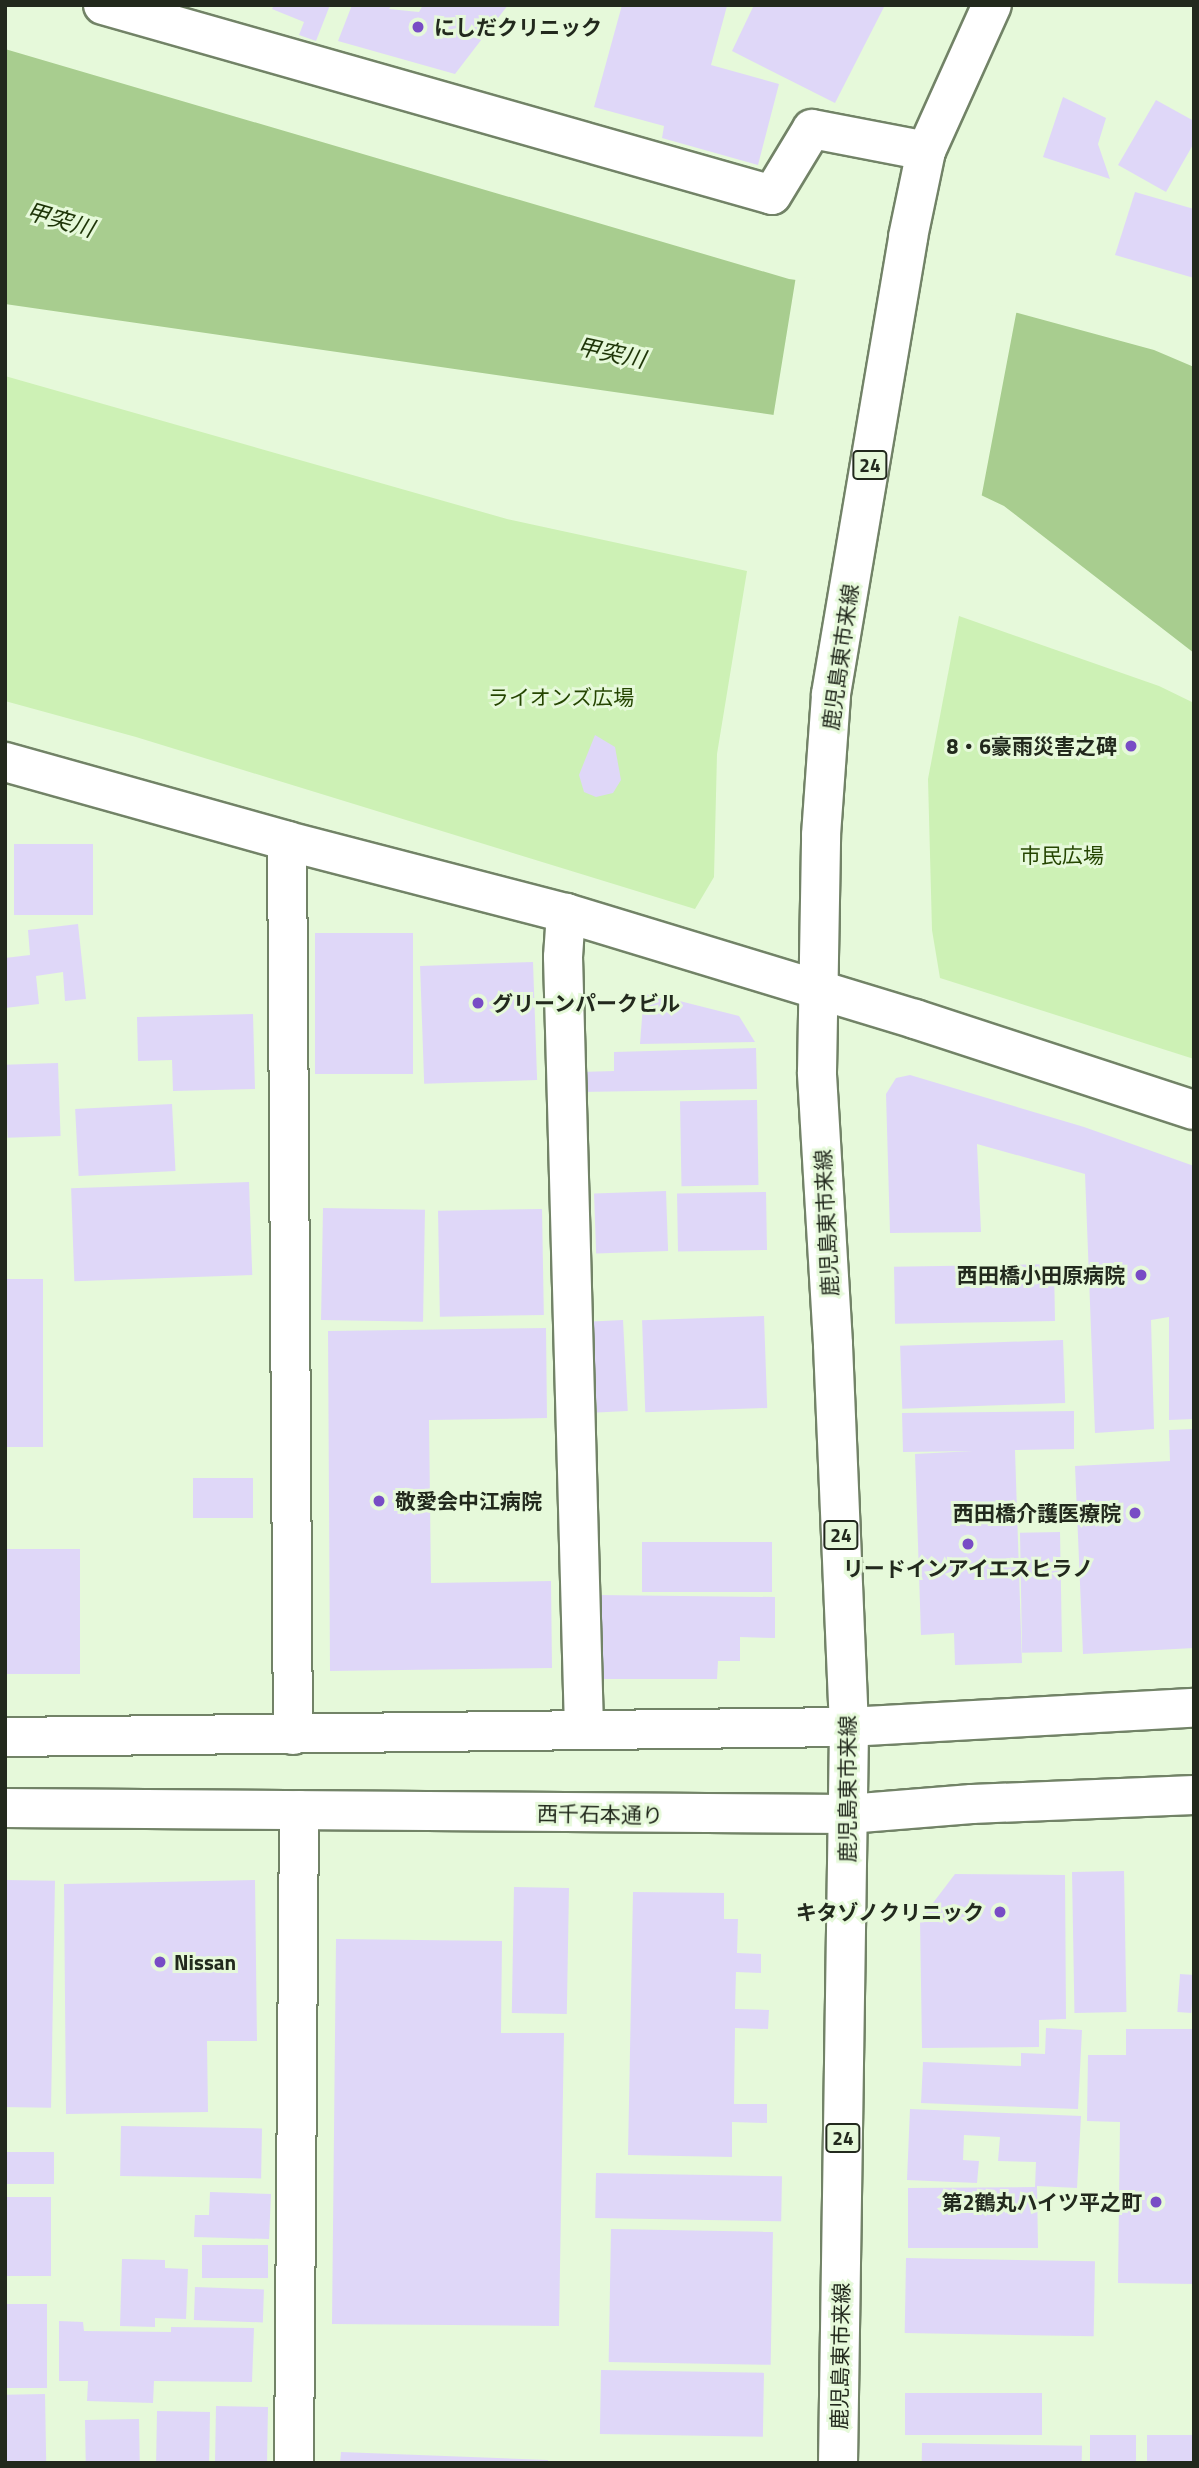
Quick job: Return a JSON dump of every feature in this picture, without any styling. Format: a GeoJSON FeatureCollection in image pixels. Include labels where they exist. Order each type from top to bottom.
{"type":"FeatureCollection","features":[{"type":"Feature","properties":{"kind":"street"},"geometry":{"type":"LineString","coordinates":[[103,5],[772,195],[812,129],[926,151]]}},
{"type":"Feature","properties":{"kind":"street","name":"鹿児島東市来線"},"geometry":{"type":"LineString","coordinates":[[838,2463],[849,1727],[833,1344],[817,1072],[821,835],[831,694],[908,237],[926,151],[992,5]]}},
{"type":"Feature","properties":{"kind":"street"},"geometry":{"type":"LineString","coordinates":[[5,762],[287,841],[566,913],[820,990],[1194,1110]]}},
{"type":"Feature","properties":{"kind":"street"},"geometry":{"type":"LineString","coordinates":[[287,841],[293,1735]]}},
{"type":"Feature","properties":{"kind":"street"},"geometry":{"type":"LineString","coordinates":[[566,913],[563,957],[584,1728]]}},
{"type":"Feature","properties":{"kind":"street"},"geometry":{"type":"LineString","coordinates":[[5,1737],[293,1735],[584,1728],[849,1727],[1194,1709]]}},
{"type":"Feature","properties":{"kind":"street","name":"西千石本通り"},"geometry":{"type":"LineString","coordinates":[[5,1808],[848,1814],[972,1804],[1194,1795]]}},
{"type":"Feature","properties":{"kind":"street"},"geometry":{"type":"LineString","coordinates":[[294,2463],[299,1810]]}},
{"type":"Feature","properties":{"kind":"green space","name":"ライオンズ広場"},"geometry":{"type":"Polygon","coordinates":[[[5,376],[507,519],[747,571],[717,754],[714,877],[695,909],[136,737],[5,701],[5,376]]]}},
{"type":"Feature","properties":{"kind":"green space","name":"市民広場"},"geometry":{"type":"Polygon","coordinates":[[[959,616],[1159,686],[1194,703],[1194,1059],[940,978],[932,930],[928,779],[959,616]]]}},
{"type":"Feature","properties":{"kind":"water","name":"甲突川"},"geometry":{"type":"Polygon","coordinates":[[[5,49],[789,279],[999,308],[1154,350],[1194,367],[1194,653],[1004,506],[829,423],[5,304],[5,49]]]}},
{"type":"Feature","properties":{"kind":"pier"},"geometry":{"type":"Polygon","coordinates":[[[796,276],[1017,309],[981,499],[828,426],[773,418],[796,276]]]}},
{"type":"Feature","properties":{"kind":"building"},"geometry":{"type":"Polygon","coordinates":[[[274,5],[330,5],[316,41],[299,35],[304,22],[272,9],[274,5]]]}},
{"type":"Feature","properties":{"kind":"building","name":"にしだクリニック"},"geometry":{"type":"Polygon","coordinates":[[[352,5],[392,5],[389,9],[419,12],[423,5],[508,5],[455,74],[338,41],[352,5]]]}},
{"type":"Feature","properties":{"kind":"building"},"geometry":{"type":"Polygon","coordinates":[[[622,5],[727,6],[711,65],[779,84],[758,165],[662,138],[664,126],[594,107],[622,5]]]}},
{"type":"Feature","properties":{"kind":"building"},"geometry":{"type":"Polygon","coordinates":[[[754,5],[885,5],[835,103],[732,51],[754,5]]]}},
{"type":"Feature","properties":{"kind":"building"},"geometry":{"type":"Polygon","coordinates":[[[1063,97],[1106,118],[1098,144],[1110,179],[1043,157],[1063,97]]]}},
{"type":"Feature","properties":{"kind":"building"},"geometry":{"type":"Polygon","coordinates":[[[1156,100],[1194,121],[1194,143],[1166,192],[1118,165],[1156,100]]]}},
{"type":"Feature","properties":{"kind":"building"},"geometry":{"type":"Polygon","coordinates":[[[1135,192],[1194,209],[1194,278],[1115,255],[1135,192]]]}},
{"type":"Feature","properties":{"kind":"building"},"geometry":{"type":"Polygon","coordinates":[[[595,735],[615,747],[621,780],[613,793],[596,797],[584,792],[579,775],[595,735]]]}},
{"type":"Feature","properties":{"kind":"building"},"geometry":{"type":"Polygon","coordinates":[[[14,844],[93,844],[93,915],[14,915],[14,844]]]}},
{"type":"Feature","properties":{"kind":"building"},"geometry":{"type":"Polygon","coordinates":[[[78,924],[86,999],[65,1001],[63,972],[36,976],[39,1004],[5,1008],[5,958],[30,955],[28,930],[78,924]]]}},
{"type":"Feature","properties":{"kind":"building"},"geometry":{"type":"Polygon","coordinates":[[[315,933],[413,933],[413,1074],[315,1074],[315,933]]]}},
{"type":"Feature","properties":{"kind":"building","name":"グリーンパークビル"},"geometry":{"type":"Polygon","coordinates":[[[533,962],[537,1080],[424,1084],[420,966],[533,962]]]}},
{"type":"Feature","properties":{"kind":"building"},"geometry":{"type":"Polygon","coordinates":[[[644,992],[739,1016],[755,1042],[640,1044],[644,992]]]}},
{"type":"Feature","properties":{"kind":"building"},"geometry":{"type":"Polygon","coordinates":[[[253,1014],[255,1089],[173,1091],[172,1060],[138,1061],[137,1017],[253,1014]]]}},
{"type":"Feature","properties":{"kind":"building"},"geometry":{"type":"Polygon","coordinates":[[[756,1048],[757,1089],[581,1092],[580,1072],[614,1071],[614,1052],[756,1048]]]}},
{"type":"Feature","properties":{"kind":"building"},"geometry":{"type":"Polygon","coordinates":[[[58,1063],[61,1136],[8,1138],[5,1065],[58,1063]]]}},
{"type":"Feature","properties":{"kind":"building","name":"西田橋小田原病院"},"geometry":{"type":"Polygon","coordinates":[[[910,1075],[1084,1127],[1194,1166],[1194,1419],[1169,1420],[1169,1317],[1151,1320],[1154,1429],[1095,1433],[1085,1174],[977,1144],[981,1232],[890,1233],[886,1094],[896,1078],[910,1075]]]}},
{"type":"Feature","properties":{"kind":"building"},"geometry":{"type":"Polygon","coordinates":[[[757,1100],[758,1185],[681,1186],[680,1101],[757,1100]]]}},
{"type":"Feature","properties":{"kind":"building"},"geometry":{"type":"Polygon","coordinates":[[[172,1104],[176,1171],[79,1176],[75,1109],[172,1104]]]}},
{"type":"Feature","properties":{"kind":"building"},"geometry":{"type":"Polygon","coordinates":[[[249,1182],[252,1275],[74,1281],[71,1188],[249,1182]]]}},
{"type":"Feature","properties":{"kind":"building"},"geometry":{"type":"Polygon","coordinates":[[[666,1191],[668,1251],[596,1253],[594,1194],[666,1191]]]}},
{"type":"Feature","properties":{"kind":"building"},"geometry":{"type":"Polygon","coordinates":[[[766,1192],[767,1250],[678,1252],[677,1194],[766,1192]]]}},
{"type":"Feature","properties":{"kind":"building"},"geometry":{"type":"Polygon","coordinates":[[[323,1208],[425,1210],[423,1322],[321,1320],[323,1208]]]}},
{"type":"Feature","properties":{"kind":"building"},"geometry":{"type":"Polygon","coordinates":[[[542,1209],[544,1315],[440,1317],[438,1211],[542,1209]]]}},
{"type":"Feature","properties":{"kind":"building"},"geometry":{"type":"Polygon","coordinates":[[[1054,1264],[1055,1321],[895,1324],[894,1267],[1054,1264]]]}},
{"type":"Feature","properties":{"kind":"building"},"geometry":{"type":"Polygon","coordinates":[[[5,1279],[43,1279],[43,1447],[5,1447],[5,1279]]]}},
{"type":"Feature","properties":{"kind":"building"},"geometry":{"type":"Polygon","coordinates":[[[764,1316],[767,1408],[645,1412],[642,1320],[764,1316]]]}},
{"type":"Feature","properties":{"kind":"building"},"geometry":{"type":"Polygon","coordinates":[[[623,1320],[628,1411],[597,1412],[592,1322],[623,1320]]]}},
{"type":"Feature","properties":{"kind":"building","name":"敬愛会中江病院"},"geometry":{"type":"Polygon","coordinates":[[[546,1328],[547,1418],[429,1420],[431,1583],[551,1581],[552,1668],[330,1671],[328,1331],[546,1328]]]}},
{"type":"Feature","properties":{"kind":"building"},"geometry":{"type":"Polygon","coordinates":[[[1063,1340],[1065,1403],[902,1409],[900,1346],[1063,1340]]]}},
{"type":"Feature","properties":{"kind":"building","name":"リードインアイエスヒラノ"},"geometry":{"type":"Polygon","coordinates":[[[1074,1411],[1074,1449],[1015,1450],[1022,1663],[955,1665],[954,1633],[921,1635],[915,1454],[973,1451],[903,1452],[902,1413],[1074,1411]]]}},
{"type":"Feature","properties":{"kind":"building","name":"西田橋介護医療院"},"geometry":{"type":"Polygon","coordinates":[[[1194,1429],[1194,1648],[1083,1654],[1075,1466],[1170,1461],[1169,1430],[1194,1429]]]}},
{"type":"Feature","properties":{"kind":"building"},"geometry":{"type":"Polygon","coordinates":[[[193,1478],[253,1478],[253,1518],[193,1518],[193,1478]]]}},
{"type":"Feature","properties":{"kind":"building"},"geometry":{"type":"Polygon","coordinates":[[[1060,1532],[1062,1652],[1022,1653],[1020,1533],[1060,1532]]]}},
{"type":"Feature","properties":{"kind":"building"},"geometry":{"type":"Polygon","coordinates":[[[642,1542],[772,1542],[772,1592],[642,1592],[642,1542]]]}},
{"type":"Feature","properties":{"kind":"building"},"geometry":{"type":"Polygon","coordinates":[[[5,1549],[80,1549],[80,1674],[5,1674],[5,1549]]]}},
{"type":"Feature","properties":{"kind":"building"},"geometry":{"type":"Polygon","coordinates":[[[599,1595],[775,1597],[775,1638],[740,1637],[740,1661],[718,1661],[717,1679],[598,1679],[599,1595]]]}},
{"type":"Feature","properties":{"kind":"building"},"geometry":{"type":"Polygon","coordinates":[[[1124,1871],[1126,2012],[1074,2013],[1072,1872],[1124,1871]]]}},
{"type":"Feature","properties":{"kind":"building"},"geometry":{"type":"Polygon","coordinates":[[[955,1874],[1065,1875],[1066,2019],[1039,2020],[1039,2047],[922,2048],[920,1920],[955,1874]]]}},
{"type":"Feature","properties":{"kind":"building"},"geometry":{"type":"Polygon","coordinates":[[[6,1880],[55,1881],[51,2108],[5,2107],[6,1880]]]}},
{"type":"Feature","properties":{"kind":"building","name":"Nissan"},"geometry":{"type":"Polygon","coordinates":[[[255,1880],[257,2041],[207,2041],[208,2112],[66,2114],[64,1884],[255,1880]]]}},
{"type":"Feature","properties":{"kind":"building"},"geometry":{"type":"Polygon","coordinates":[[[514,1887],[569,1888],[567,2014],[512,2013],[514,1887]]]}},
{"type":"Feature","properties":{"kind":"building"},"geometry":{"type":"Polygon","coordinates":[[[633,1892],[724,1893],[724,1919],[738,1919],[737,1953],[761,1954],[761,1973],[736,1972],[735,2009],[769,2010],[768,2029],[735,2028],[734,2104],[767,2104],[767,2123],[732,2122],[732,2157],[628,2155],[633,1892]]]}},
{"type":"Feature","properties":{"kind":"building"},"geometry":{"type":"Polygon","coordinates":[[[336,1939],[502,1941],[501,2033],[564,2033],[559,2326],[332,2324],[336,1939]]]}},
{"type":"Feature","properties":{"kind":"building"},"geometry":{"type":"Polygon","coordinates":[[[1180,1974],[1194,1975],[1191,2013],[1177,2012],[1180,1974]]]}},
{"type":"Feature","properties":{"kind":"building"},"geometry":{"type":"Polygon","coordinates":[[[1046,2028],[1082,2030],[1078,2109],[921,2103],[923,2062],[1021,2066],[1021,2053],[1045,2054],[1046,2028]]]}},
{"type":"Feature","properties":{"kind":"building","name":"第2鶴丸ハイツ平之町"},"geometry":{"type":"Polygon","coordinates":[[[1126,2029],[1194,2029],[1194,2284],[1118,2283],[1120,2122],[1087,2121],[1088,2055],[1126,2055],[1126,2029]]]}},
{"type":"Feature","properties":{"kind":"building"},"geometry":{"type":"Polygon","coordinates":[[[910,2109],[1081,2116],[1077,2188],[1037,2186],[1038,2248],[908,2248],[908,2188],[1035,2187],[1036,2162],[998,2161],[1000,2137],[964,2135],[963,2160],[979,2161],[977,2183],[907,2180],[910,2109]]]}},
{"type":"Feature","properties":{"kind":"building"},"geometry":{"type":"Polygon","coordinates":[[[121,2126],[262,2128],[261,2178],[120,2176],[121,2126]]]}},
{"type":"Feature","properties":{"kind":"building"},"geometry":{"type":"Polygon","coordinates":[[[5,2152],[54,2152],[54,2184],[5,2184],[5,2152]]]}},
{"type":"Feature","properties":{"kind":"building"},"geometry":{"type":"Polygon","coordinates":[[[596,2173],[782,2176],[781,2221],[595,2218],[596,2173]]]}},
{"type":"Feature","properties":{"kind":"building"},"geometry":{"type":"Polygon","coordinates":[[[210,2192],[271,2194],[269,2239],[194,2237],[195,2215],[209,2215],[210,2192]]]}},
{"type":"Feature","properties":{"kind":"building"},"geometry":{"type":"Polygon","coordinates":[[[5,2197],[51,2197],[51,2276],[5,2276],[5,2197]]]}},
{"type":"Feature","properties":{"kind":"building"},"geometry":{"type":"Polygon","coordinates":[[[611,2229],[773,2232],[771,2365],[609,2362],[611,2229]]]}},
{"type":"Feature","properties":{"kind":"building"},"geometry":{"type":"Polygon","coordinates":[[[202,2245],[268,2245],[268,2278],[202,2278],[202,2245]]]}},
{"type":"Feature","properties":{"kind":"building"},"geometry":{"type":"Polygon","coordinates":[[[906,2258],[1095,2261],[1094,2336],[905,2333],[906,2258]]]}},
{"type":"Feature","properties":{"kind":"building"},"geometry":{"type":"Polygon","coordinates":[[[122,2259],[165,2260],[165,2268],[188,2269],[186,2319],[155,2318],[155,2327],[120,2326],[122,2259]]]}},
{"type":"Feature","properties":{"kind":"building"},"geometry":{"type":"Polygon","coordinates":[[[195,2287],[264,2289],[263,2322],[194,2320],[195,2287]]]}},
{"type":"Feature","properties":{"kind":"building"},"geometry":{"type":"Polygon","coordinates":[[[5,2304],[47,2304],[47,2388],[5,2388],[5,2304]]]}},
{"type":"Feature","properties":{"kind":"building"},"geometry":{"type":"Polygon","coordinates":[[[59,2321],[83,2322],[84,2331],[171,2332],[171,2327],[254,2328],[252,2382],[154,2381],[153,2403],[87,2401],[88,2381],[59,2381],[59,2321]]]}},
{"type":"Feature","properties":{"kind":"building"},"geometry":{"type":"Polygon","coordinates":[[[601,2370],[764,2373],[763,2437],[600,2434],[601,2370]]]}},
{"type":"Feature","properties":{"kind":"building"},"geometry":{"type":"Polygon","coordinates":[[[905,2393],[1042,2393],[1042,2435],[905,2435],[905,2393]]]}},
{"type":"Feature","properties":{"kind":"building"},"geometry":{"type":"Polygon","coordinates":[[[45,2394],[46,2463],[6,2463],[5,2395],[45,2394]]]}},
{"type":"Feature","properties":{"kind":"building"},"geometry":{"type":"Polygon","coordinates":[[[216,2406],[268,2407],[267,2463],[215,2463],[216,2406]]]}},
{"type":"Feature","properties":{"kind":"building"},"geometry":{"type":"Polygon","coordinates":[[[157,2411],[210,2412],[209,2463],[156,2463],[157,2411]]]}},
{"type":"Feature","properties":{"kind":"building"},"geometry":{"type":"Polygon","coordinates":[[[139,2419],[140,2463],[86,2463],[85,2420],[139,2419]]]}},
{"type":"Feature","properties":{"kind":"building"},"geometry":{"type":"Polygon","coordinates":[[[1090,2435],[1136,2435],[1136,2463],[1090,2463],[1090,2435]]]}},
{"type":"Feature","properties":{"kind":"building"},"geometry":{"type":"Polygon","coordinates":[[[1147,2435],[1194,2435],[1194,2463],[1147,2463],[1147,2435]]]}},
{"type":"Feature","properties":{"kind":"building"},"geometry":{"type":"Polygon","coordinates":[[[922,2443],[1082,2446],[1082,2463],[922,2463],[922,2443]]]}},
{"type":"Feature","properties":{"kind":"building"},"geometry":{"type":"Polygon","coordinates":[[[341,2452],[548,2460],[548,2463],[340,2463],[341,2452]]]}},
{"type":"Feature","properties":{"kind":"place","name":"にしだクリニック"},"geometry":{"type":"Point","coordinates":[418,27]}},
{"type":"Feature","properties":{"kind":"place","name":"8・6豪雨災害之碑"},"geometry":{"type":"Point","coordinates":[1131,746]}},
{"type":"Feature","properties":{"kind":"place","name":"グリーンパークビル"},"geometry":{"type":"Point","coordinates":[478,1003]}},
{"type":"Feature","properties":{"kind":"place","name":"西田橋小田原病院"},"geometry":{"type":"Point","coordinates":[1141,1275]}},
{"type":"Feature","properties":{"kind":"place","name":"敬愛会中江病院"},"geometry":{"type":"Point","coordinates":[379,1501]}},
{"type":"Feature","properties":{"kind":"place","name":"西田橋介護医療院"},"geometry":{"type":"Point","coordinates":[1135,1513]}},
{"type":"Feature","properties":{"kind":"place","name":"リードインアイエスヒラノ"},"geometry":{"type":"Point","coordinates":[968,1544]}},
{"type":"Feature","properties":{"kind":"place","name":"キタゾノクリニック"},"geometry":{"type":"Point","coordinates":[1000,1912]}},
{"type":"Feature","properties":{"kind":"place","name":"Nissan"},"geometry":{"type":"Point","coordinates":[160,1962]}},
{"type":"Feature","properties":{"kind":"place","name":"第2鶴丸ハイツ平之町"},"geometry":{"type":"Point","coordinates":[1156,2202]}}]}
